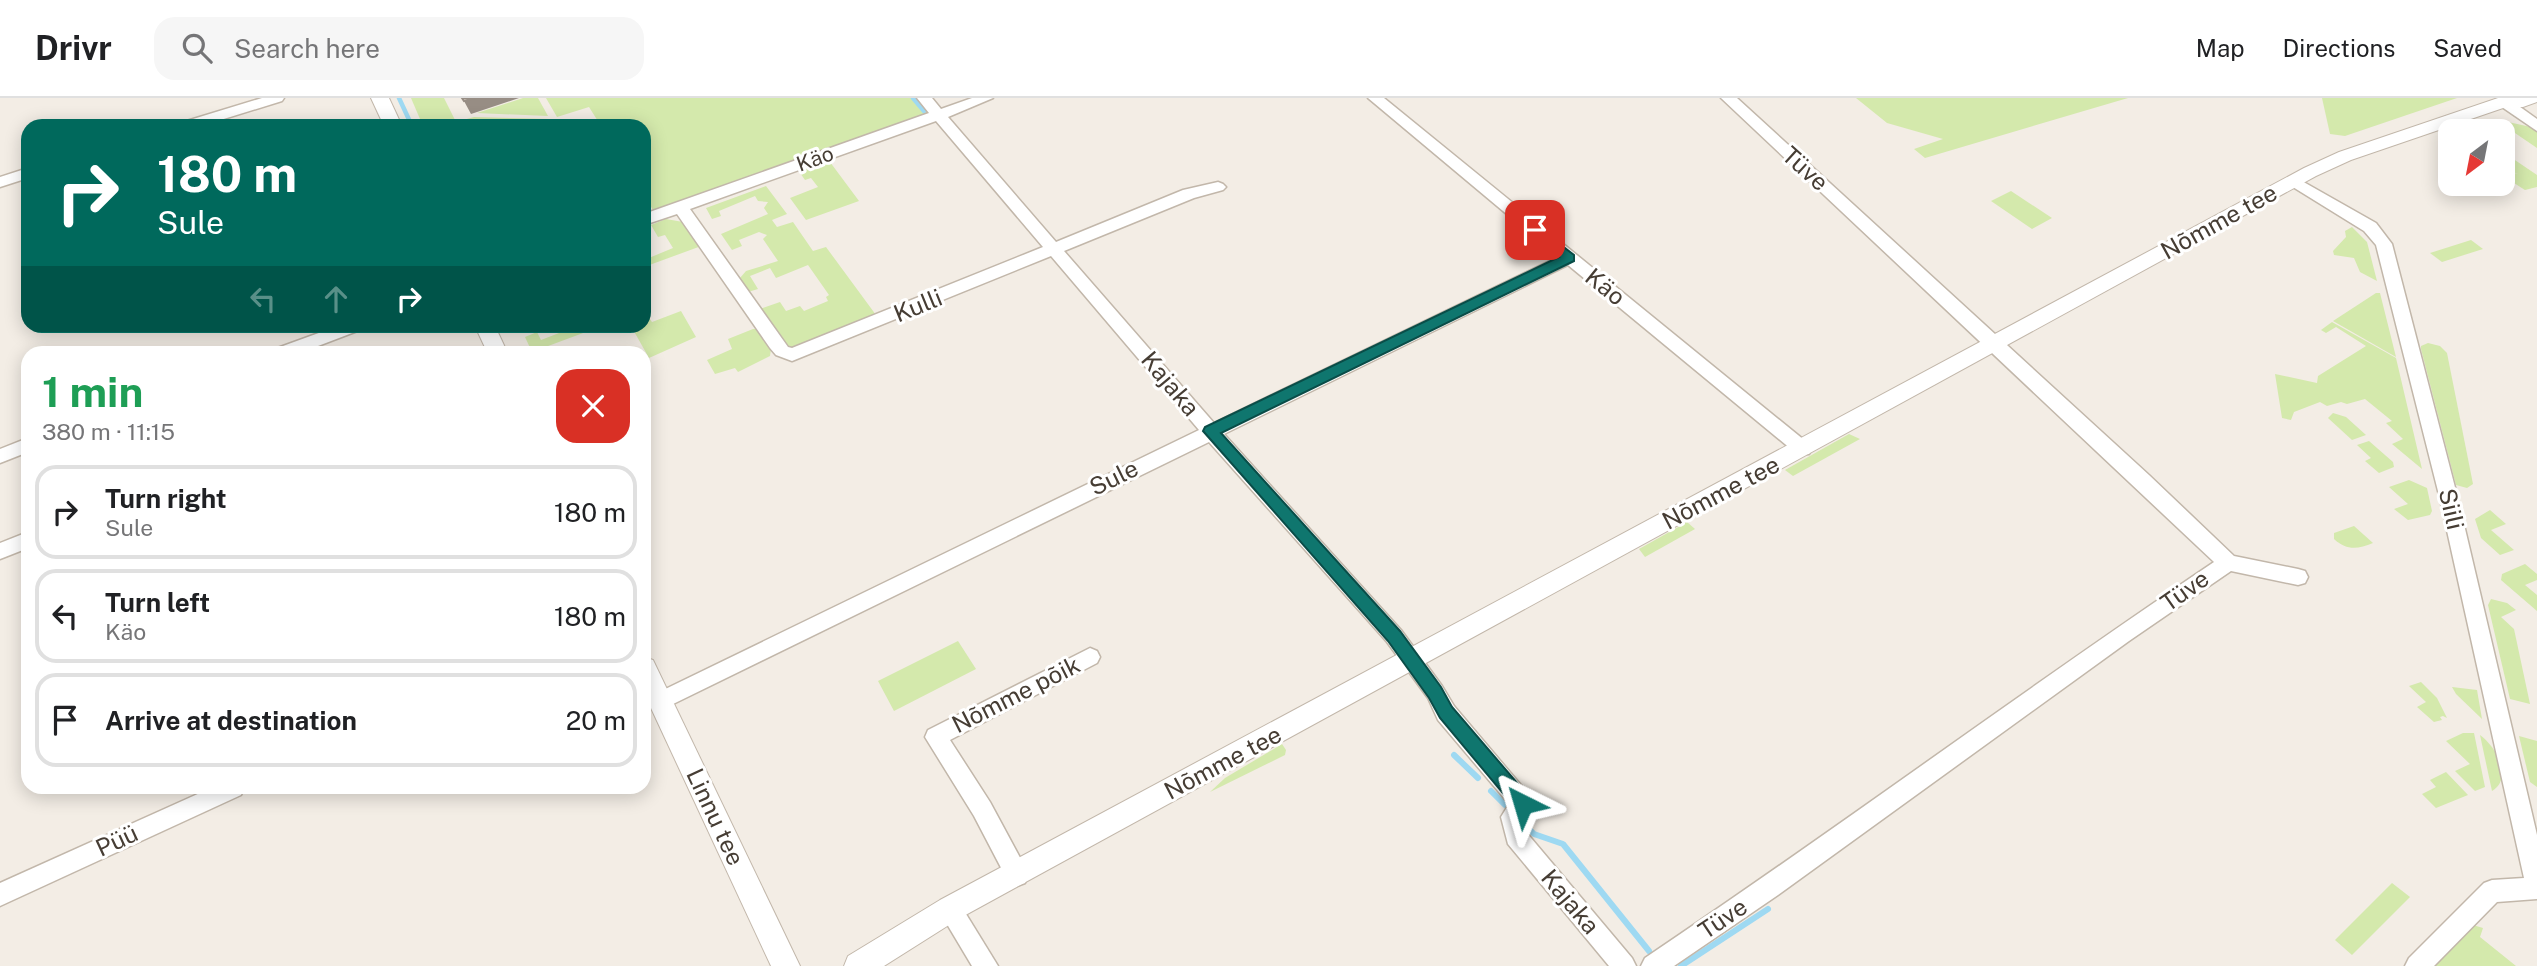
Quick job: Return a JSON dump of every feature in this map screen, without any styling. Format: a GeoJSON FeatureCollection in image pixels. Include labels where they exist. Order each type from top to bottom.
{"type":"FeatureCollection","features":[{"type":"Feature","properties":{"kind":"street"},"geometry":{"type":"LineString","coordinates":[[208,119],[277,98]]}},
{"type":"Feature","properties":{"kind":"street"},"geometry":{"type":"LineString","coordinates":[[380,98],[390,119]]}},
{"type":"Feature","properties":{"kind":"street","name":"Kajaka"},"geometry":{"type":"LineString","coordinates":[[924,98],[1210,431],[1394,636],[1446,713],[1523,804],[1512,817],[1516,837],[1624,966]]}},
{"type":"Feature","properties":{"kind":"street","name":"Käo"},"geometry":{"type":"LineString","coordinates":[[651,217],[986,98]]}},
{"type":"Feature","properties":{"kind":"street","name":"Käo"},"geometry":{"type":"LineString","coordinates":[[1375,98],[1803,449]]}},
{"type":"Feature","properties":{"kind":"street","name":"Tüve"},"geometry":{"type":"LineString","coordinates":[[1653,966],[1770,887],[2110,643],[2228,563],[1728,98]]}},
{"type":"Feature","properties":{"kind":"street","name":"Nõmme tee"},"geometry":{"type":"LineString","coordinates":[[858,966],[950,909],[1412,661],[2293,181],[2345,156],[2505,100],[2523,102],[2532,98]]}},
{"type":"Feature","properties":{"kind":"street"},"geometry":{"type":"LineString","coordinates":[[2505,100],[2537,126]]}},
{"type":"Feature","properties":{"kind":"street"},"geometry":{"type":"LineString","coordinates":[[0,181],[21,175]]}},
{"type":"Feature","properties":{"kind":"street","name":"Siili"},"geometry":{"type":"LineString","coordinates":[[2293,181],[2370,227],[2384,244],[2449,499],[2537,886]]}},
{"type":"Feature","properties":{"kind":"street","name":"Kulli"},"geometry":{"type":"LineString","coordinates":[[680,207],[775,344],[792,355],[1189,194],[1218,187]]}},
{"type":"Feature","properties":{"kind":"street","name":"Sule"},"geometry":{"type":"LineString","coordinates":[[660,701],[1569,258]]}},
{"type":"Feature","properties":{"kind":"street"},"geometry":{"type":"LineString","coordinates":[[302,346],[336,333]]}},
{"type":"Feature","properties":{"kind":"street"},"geometry":{"type":"LineString","coordinates":[[0,456],[21,448]]}},
{"type":"Feature","properties":{"kind":"street"},"geometry":{"type":"LineString","coordinates":[[0,551],[21,543]]}},
{"type":"Feature","properties":{"kind":"street"},"geometry":{"type":"LineString","coordinates":[[2228,563],[2298,577]]}},
{"type":"Feature","properties":{"kind":"street","name":"Nõmme põik"},"geometry":{"type":"LineString","coordinates":[[1017,875],[982,808],[936,737],[1090,657]]}},
{"type":"Feature","properties":{"kind":"street","name":"Linnu tee"},"geometry":{"type":"LineString","coordinates":[[651,682],[786,966]]}},
{"type":"Feature","properties":{"kind":"street","name":"Püü"},"geometry":{"type":"LineString","coordinates":[[0,895],[220,794]]}},
{"type":"Feature","properties":{"kind":"street"},"geometry":{"type":"LineString","coordinates":[[2417,966],[2492,891],[2537,886]]}},
{"type":"Feature","properties":{"kind":"street"},"geometry":{"type":"LineString","coordinates":[[950,909],[986,966]]}},
{"type":"Feature","properties":{"kind":"green space"},"geometry":{"type":"Polygon","coordinates":[[[411,98],[444,98],[454,119],[420,119],[411,98]]]}},
{"type":"Feature","properties":{"kind":"green space"},"geometry":{"type":"Polygon","coordinates":[[[523,98],[538,98],[548,116],[477,113],[523,98]]]}},
{"type":"Feature","properties":{"kind":"green space"},"geometry":{"type":"Polygon","coordinates":[[[546,98],[915,98],[928,113],[651,213],[651,119],[597,119],[589,107],[557,117],[546,98]]]}},
{"type":"Feature","properties":{"kind":"green space"},"geometry":{"type":"Polygon","coordinates":[[[1856,98],[2128,98],[1925,158],[1914,149],[1943,139],[1887,123],[1856,98]]]}},
{"type":"Feature","properties":{"kind":"green space"},"geometry":{"type":"Polygon","coordinates":[[[2322,98],[2457,98],[2345,136],[2330,134],[2322,98]]]}},
{"type":"Feature","properties":{"kind":"green space"},"geometry":{"type":"Polygon","coordinates":[[[474,117],[550,119],[467,119],[474,117]]]}},
{"type":"Feature","properties":{"kind":"green space"},"geometry":{"type":"Polygon","coordinates":[[[2515,124],[2531,127],[2537,132],[2537,148],[2515,133],[2515,124]]]}},
{"type":"Feature","properties":{"kind":"green space"},"geometry":{"type":"Polygon","coordinates":[[[2515,160],[2537,175],[2537,187],[2525,190],[2515,184],[2515,173],[2518,174],[2515,173],[2515,160]]]}},
{"type":"Feature","properties":{"kind":"green space"},"geometry":{"type":"Polygon","coordinates":[[[825,161],[830,162],[859,201],[806,220],[790,198],[818,187],[811,178],[805,180],[798,170],[825,161]]]}},
{"type":"Feature","properties":{"kind":"green space"},"geometry":{"type":"Polygon","coordinates":[[[766,186],[787,214],[772,220],[777,227],[793,222],[813,251],[826,247],[876,315],[796,348],[785,346],[760,309],[780,302],[786,311],[800,306],[804,311],[828,301],[826,297],[829,295],[808,265],[776,278],[770,268],[750,276],[758,289],[748,292],[740,278],[746,271],[778,261],[763,239],[767,235],[759,232],[739,240],[742,246],[732,250],[721,234],[768,214],[764,208],[768,202],[758,201],[755,196],[719,211],[721,216],[712,219],[706,208],[766,186]]]}},
{"type":"Feature","properties":{"kind":"green space"},"geometry":{"type":"Polygon","coordinates":[[[2011,191],[2052,218],[2032,229],[1991,201],[2011,191]]]}},
{"type":"Feature","properties":{"kind":"green space"},"geometry":{"type":"Polygon","coordinates":[[[666,219],[683,222],[704,245],[651,264],[651,257],[673,248],[665,235],[658,237],[651,225],[666,219]]]}},
{"type":"Feature","properties":{"kind":"green space"},"geometry":{"type":"Polygon","coordinates":[[[2352,227],[2367,242],[2377,281],[2360,272],[2354,258],[2334,255],[2333,251],[2346,237],[2345,231],[2352,227]]]}},
{"type":"Feature","properties":{"kind":"green space"},"geometry":{"type":"Polygon","coordinates":[[[2471,240],[2483,249],[2442,262],[2430,253],[2471,240]]]}},
{"type":"Feature","properties":{"kind":"green space"},"geometry":{"type":"Polygon","coordinates":[[[2380,293],[2396,357],[2333,321],[2380,293]]]}},
{"type":"Feature","properties":{"kind":"green space"},"geometry":{"type":"Polygon","coordinates":[[[681,311],[696,337],[651,357],[651,346],[642,346],[635,333],[651,333],[652,322],[681,311]]]}},
{"type":"Feature","properties":{"kind":"green space"},"geometry":{"type":"Polygon","coordinates":[[[2332,322],[2396,358],[2422,469],[2392,444],[2403,439],[2386,423],[2392,421],[2365,399],[2327,406],[2320,402],[2294,412],[2291,420],[2282,418],[2275,374],[2317,383],[2318,376],[2366,346],[2336,327],[2326,333],[2321,330],[2332,322]]]}},
{"type":"Feature","properties":{"kind":"green space"},"geometry":{"type":"Polygon","coordinates":[[[758,329],[771,349],[770,356],[738,372],[735,368],[715,374],[707,360],[732,349],[728,339],[758,329]]]}},
{"type":"Feature","properties":{"kind":"green space"},"geometry":{"type":"Polygon","coordinates":[[[538,333],[541,340],[559,333],[583,333],[548,346],[529,346],[525,337],[538,333]]]}},
{"type":"Feature","properties":{"kind":"green space"},"geometry":{"type":"Polygon","coordinates":[[[2428,343],[2440,346],[2447,353],[2473,484],[2467,488],[2456,485],[2421,349],[2421,346],[2428,343]]]}},
{"type":"Feature","properties":{"kind":"green space"},"geometry":{"type":"Polygon","coordinates":[[[2333,413],[2346,417],[2366,435],[2352,440],[2328,418],[2333,413]]]}},
{"type":"Feature","properties":{"kind":"green space"},"geometry":{"type":"Polygon","coordinates":[[[1849,434],[1860,439],[1793,476],[1785,470],[1849,434]]]}},
{"type":"Feature","properties":{"kind":"green space"},"geometry":{"type":"Polygon","coordinates":[[[2369,441],[2393,462],[2394,467],[2379,473],[2365,461],[2371,458],[2357,445],[2369,441]]]}},
{"type":"Feature","properties":{"kind":"green space"},"geometry":{"type":"Polygon","coordinates":[[[2409,480],[2427,488],[2432,511],[2430,515],[2408,520],[2394,509],[2408,504],[2389,487],[2409,480]]]}},
{"type":"Feature","properties":{"kind":"green space"},"geometry":{"type":"Polygon","coordinates":[[[2490,510],[2506,524],[2491,530],[2514,550],[2500,555],[2481,538],[2475,519],[2490,510]]]}},
{"type":"Feature","properties":{"kind":"green space"},"geometry":{"type":"Polygon","coordinates":[[[1687,522],[1695,529],[1645,557],[1639,549],[1687,522]]]}},
{"type":"Feature","properties":{"kind":"green space"},"geometry":{"type":"Polygon","coordinates":[[[2354,526],[2373,543],[2353,548],[2343,546],[2334,539],[2334,533],[2354,526]]]}},
{"type":"Feature","properties":{"kind":"green space"},"geometry":{"type":"Polygon","coordinates":[[[2525,564],[2537,574],[2537,580],[2525,585],[2537,595],[2537,611],[2501,580],[2502,574],[2525,564]]]}},
{"type":"Feature","properties":{"kind":"green space"},"geometry":{"type":"Polygon","coordinates":[[[2491,599],[2507,603],[2516,610],[2501,617],[2514,629],[2530,704],[2510,699],[2488,605],[2491,599]]]}},
{"type":"Feature","properties":{"kind":"green space"},"geometry":{"type":"Polygon","coordinates":[[[958,641],[976,669],[894,711],[878,681],[958,641]]]}},
{"type":"Feature","properties":{"kind":"green space"},"geometry":{"type":"Polygon","coordinates":[[[2421,682],[2437,698],[2447,718],[2443,716],[2440,717],[2442,720],[2434,722],[2417,707],[2426,702],[2409,686],[2421,682]]]}},
{"type":"Feature","properties":{"kind":"green space"},"geometry":{"type":"Polygon","coordinates":[[[2452,687],[2477,690],[2482,719],[2456,694],[2452,687]]]}},
{"type":"Feature","properties":{"kind":"green space"},"geometry":{"type":"Polygon","coordinates":[[[2463,733],[2474,733],[2485,787],[2475,791],[2455,771],[2470,764],[2446,741],[2463,733]]]}},
{"type":"Feature","properties":{"kind":"green space"},"geometry":{"type":"Polygon","coordinates":[[[2480,735],[2497,754],[2502,770],[2502,778],[2492,791],[2480,735]]]}},
{"type":"Feature","properties":{"kind":"green space"},"geometry":{"type":"Polygon","coordinates":[[[2519,736],[2537,741],[2537,787],[2530,782],[2519,736]]]}},
{"type":"Feature","properties":{"kind":"green space"},"geometry":{"type":"Polygon","coordinates":[[[1282,744],[1286,750],[1285,755],[1210,792],[1225,778],[1282,744]]]}},
{"type":"Feature","properties":{"kind":"green space"},"geometry":{"type":"Polygon","coordinates":[[[2446,772],[2468,795],[2436,808],[2422,794],[2436,787],[2430,780],[2446,772]]]}},
{"type":"Feature","properties":{"kind":"green space"},"geometry":{"type":"Polygon","coordinates":[[[2392,883],[2410,897],[2352,955],[2335,940],[2392,883]]]}},
{"type":"Feature","properties":{"kind":"green space"},"geometry":{"type":"Polygon","coordinates":[[[2473,925],[2483,928],[2480,937],[2516,966],[2433,966],[2473,925]]]}},
{"type":"Feature","properties":{"kind":"waterway"},"geometry":{"type":"LineString","coordinates":[[399,98],[409,119]]}},
{"type":"Feature","properties":{"kind":"waterway"},"geometry":{"type":"LineString","coordinates":[[913,98],[924,111]]}},
{"type":"Feature","properties":{"kind":"waterway"},"geometry":{"type":"LineString","coordinates":[[1454,755],[1478,778]]}},
{"type":"Feature","properties":{"kind":"waterway"},"geometry":{"type":"LineString","coordinates":[[1491,791],[1505,805]]}},
{"type":"Feature","properties":{"kind":"waterway"},"geometry":{"type":"LineString","coordinates":[[1524,824],[1534,834],[1563,844],[1649,951]]}},
{"type":"Feature","properties":{"kind":"waterway"},"geometry":{"type":"LineString","coordinates":[[1681,966],[1768,909]]}},
{"type":"Feature","properties":{"kind":"route"},"geometry":{"type":"LineString","coordinates":[[1523,804],[1446,713],[1435,692],[1394,636],[1210,431],[1569,258],[1535,230]]}}]}
